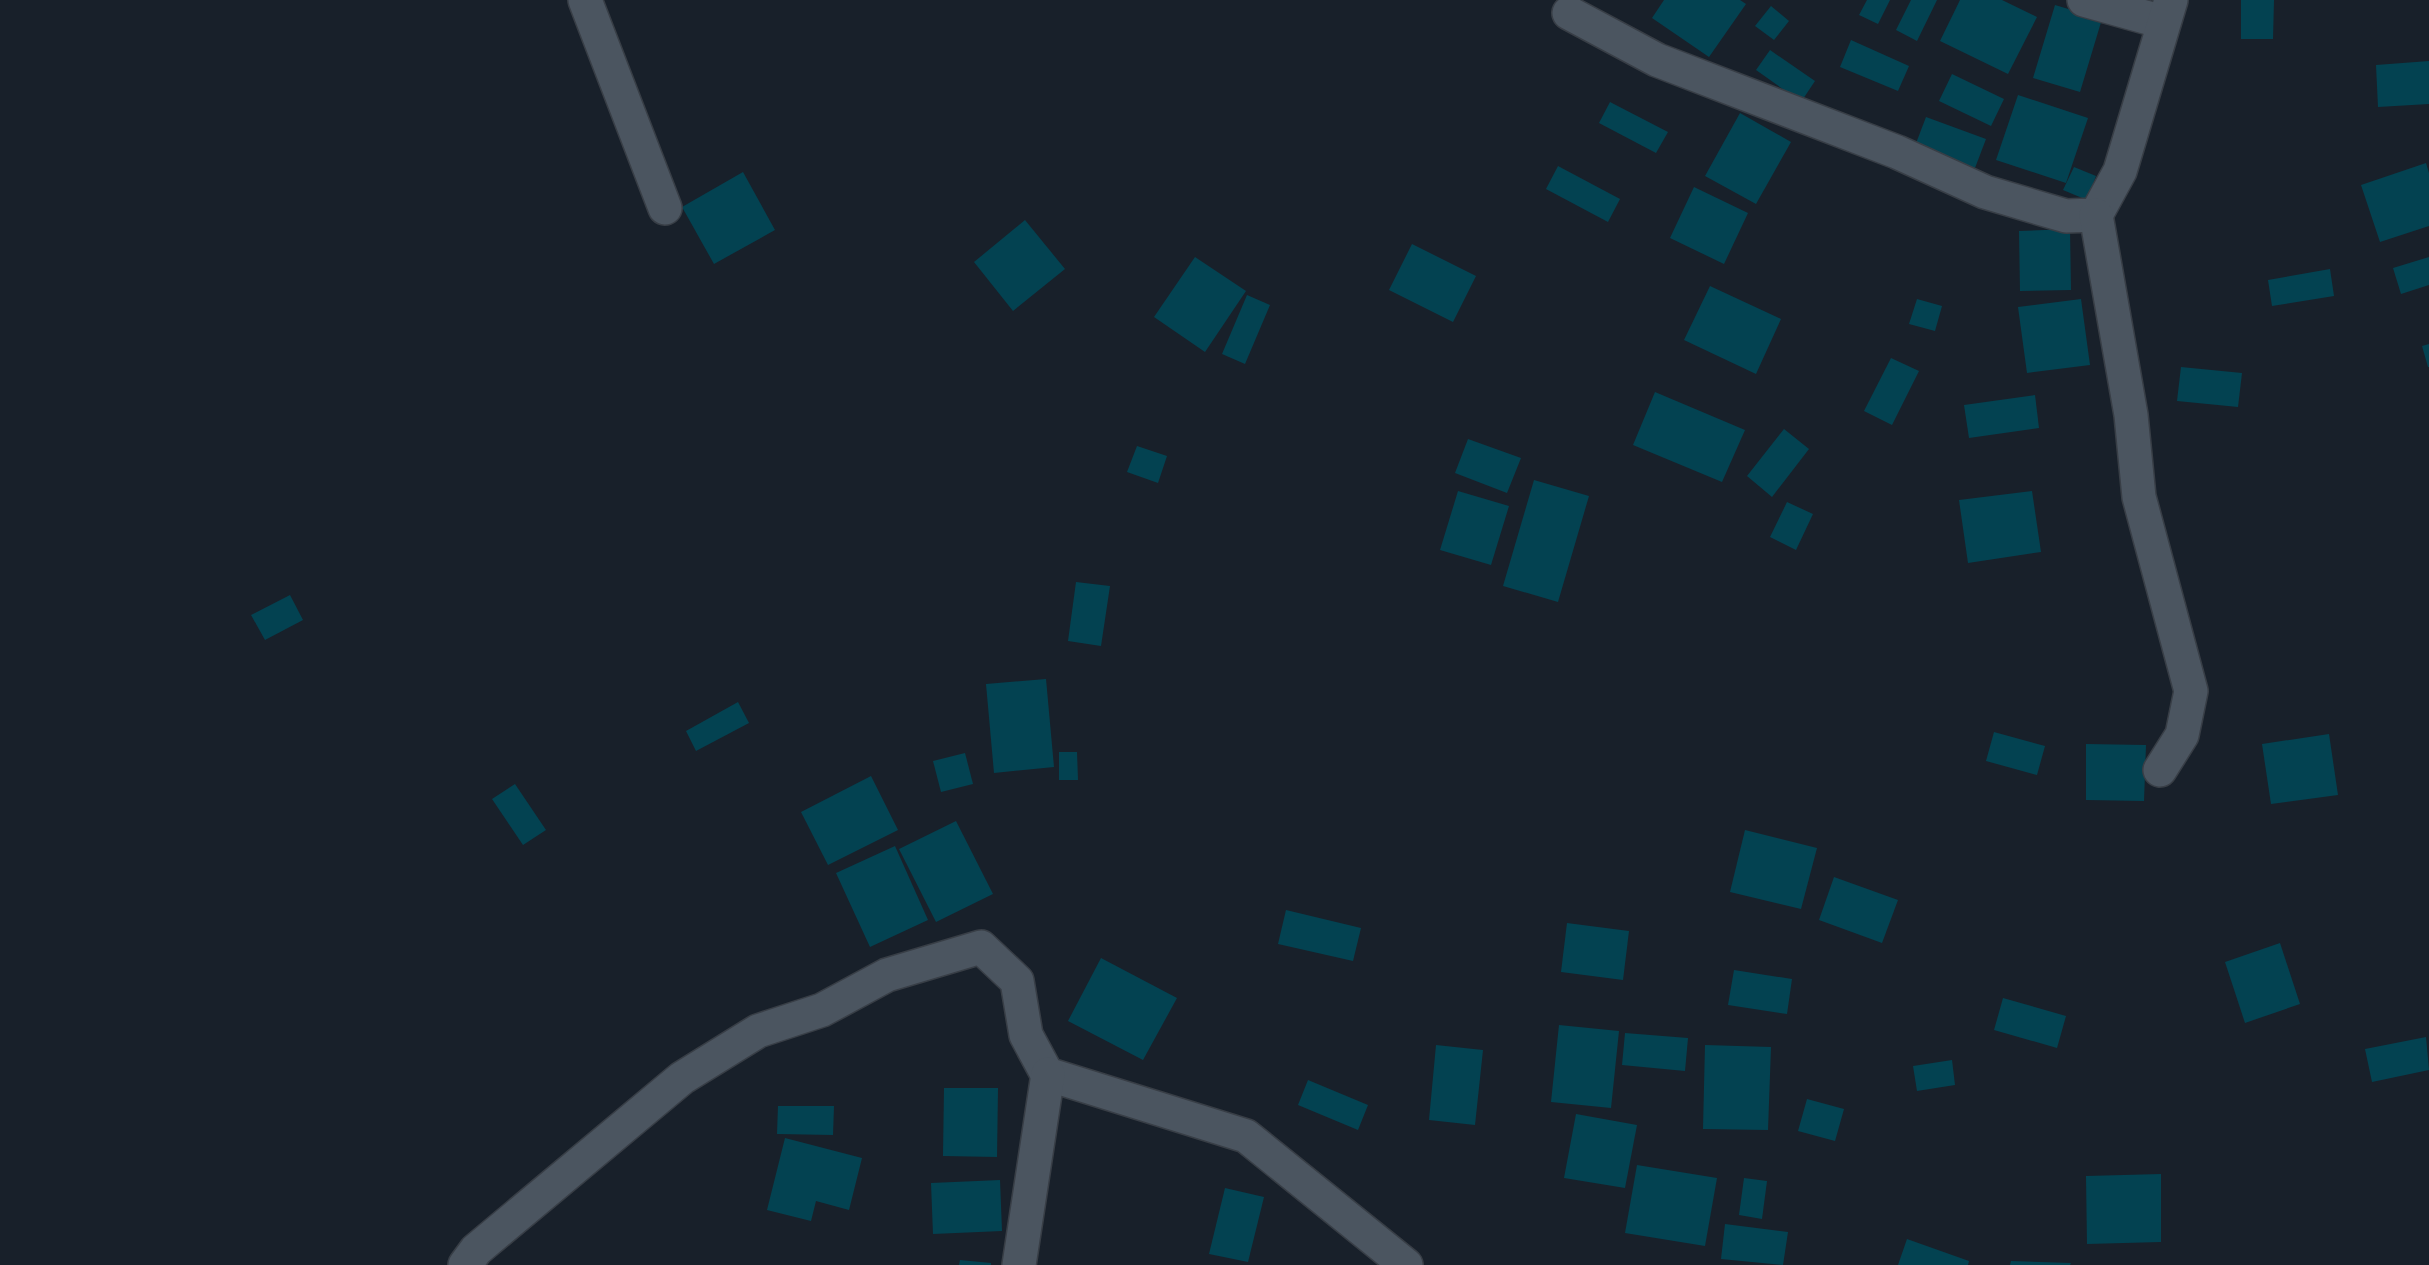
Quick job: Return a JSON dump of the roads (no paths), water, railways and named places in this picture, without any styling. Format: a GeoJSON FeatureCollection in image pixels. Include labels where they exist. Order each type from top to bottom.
{"type":"FeatureCollection","features":[{"type":"Feature","properties":{"kind":"street"},"geometry":{"type":"LineString","coordinates":[[585,0],[665,208]]}},
{"type":"Feature","properties":{"kind":"street"},"geometry":{"type":"LineString","coordinates":[[2084,0],[2167,11],[2148,86],[2121,171],[2096,216],[2131,415],[2139,497],[2191,691],[2182,735],[2160,770]]}},
{"type":"Feature","properties":{"kind":"street"},"geometry":{"type":"LineString","coordinates":[[1569,13],[1657,60],[1897,152],[1985,192],[2066,216],[2096,216]]}},
{"type":"Feature","properties":{"kind":"street"},"geometry":{"type":"LineString","coordinates":[[465,1265],[476,1250],[682,1078],[758,1031],[822,1010],[887,975],[981,947],[1017,981],[1026,1035],[1048,1074],[1019,1265]]}},
{"type":"Feature","properties":{"kind":"street"},"geometry":{"type":"LineString","coordinates":[[1048,1074],[1246,1136],[1406,1265]]}}]}
